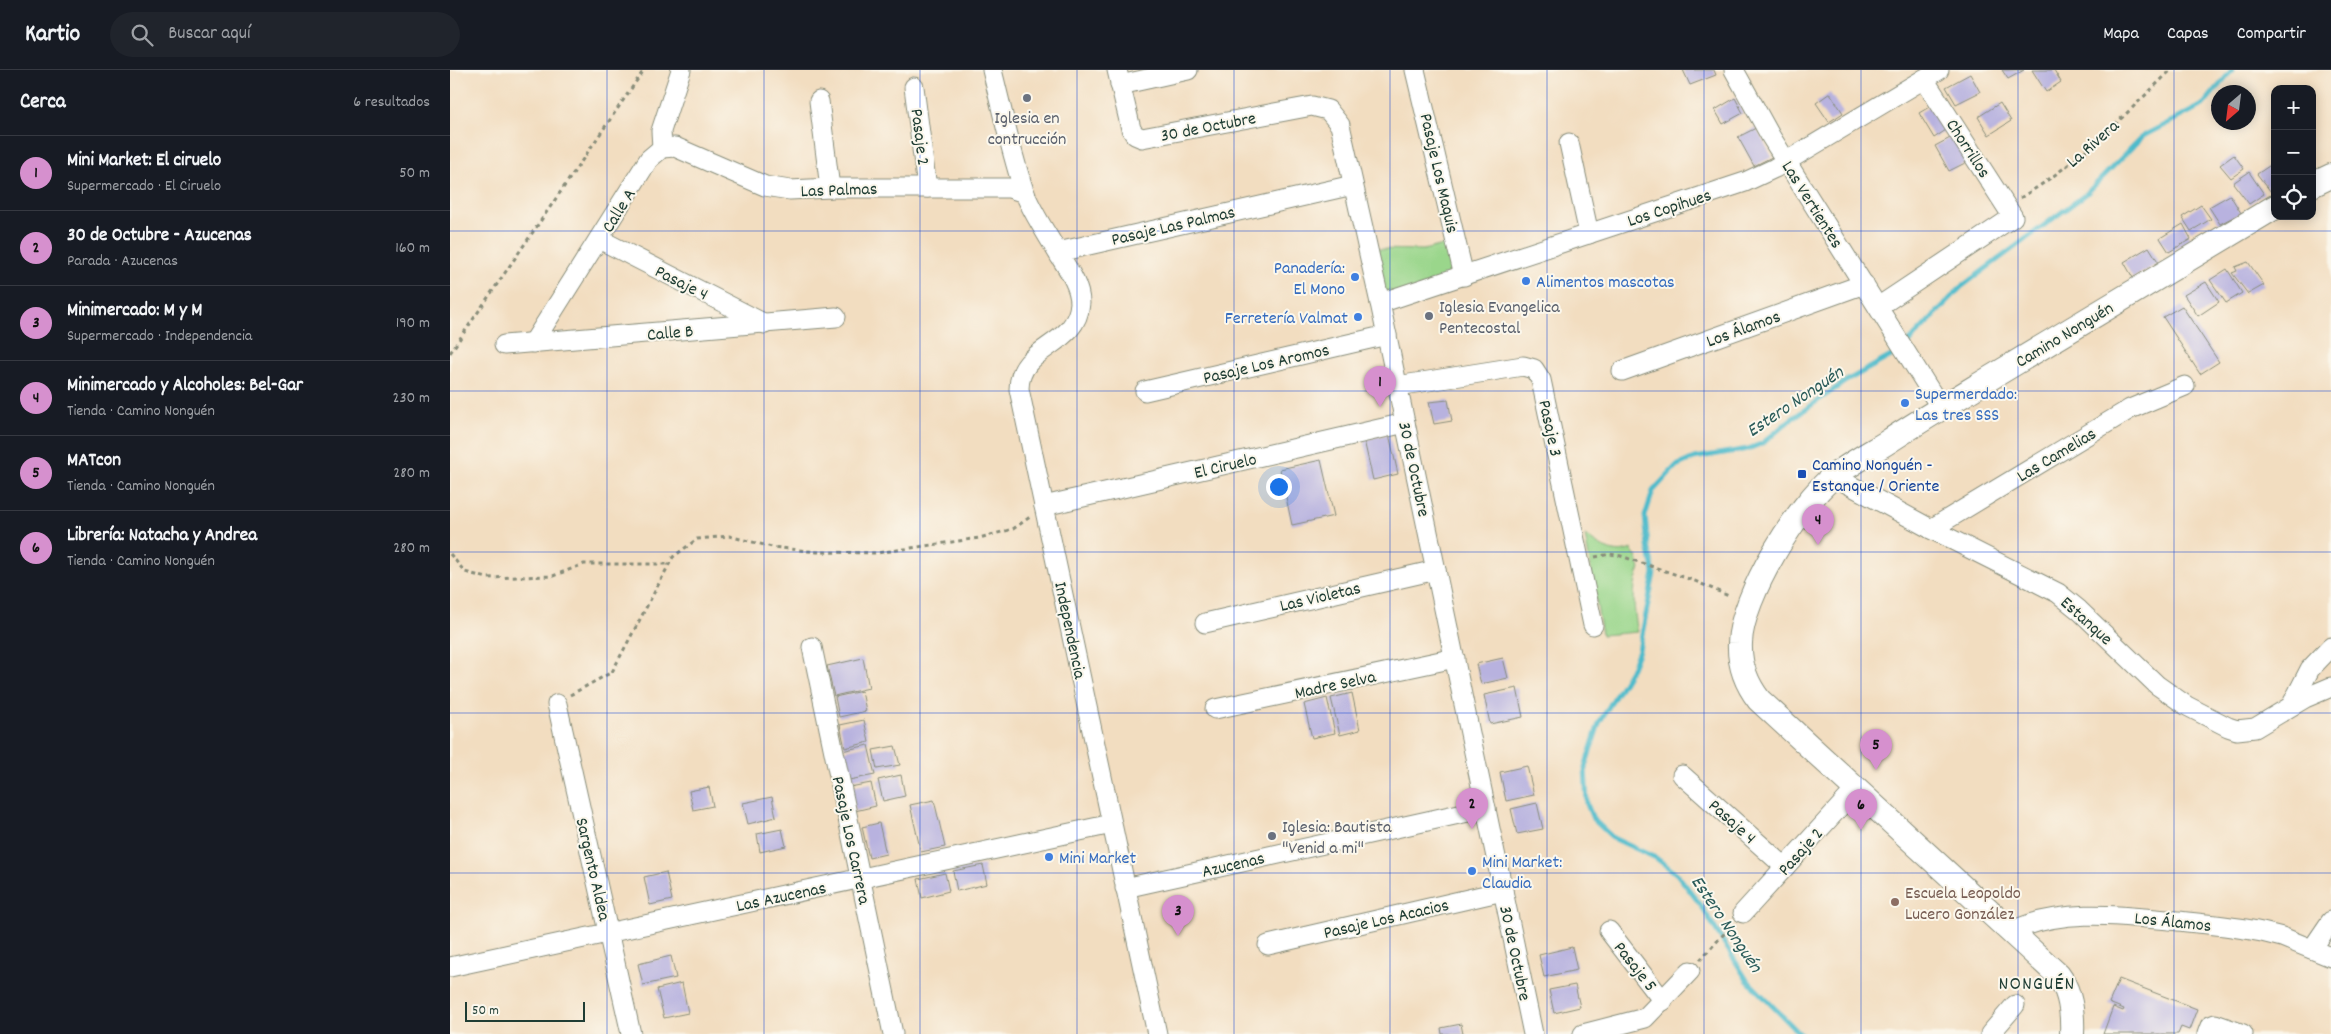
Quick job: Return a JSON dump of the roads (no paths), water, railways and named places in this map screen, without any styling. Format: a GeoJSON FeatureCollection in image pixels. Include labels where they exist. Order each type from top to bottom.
{"type":"FeatureCollection","features":[{"type":"Feature","properties":{"kind":"main road"},"geometry":{"type":"LineString","coordinates":[[2316,183],[2331,176]]}},
{"type":"Feature","properties":{"kind":"main road","name":"Camino Nonguén"},"geometry":{"type":"LineString","coordinates":[[2072,1034],[2072,1010],[2068,993],[2062,981],[2012,931],[1766,708],[1748,683],[1741,664],[1741,630],[1749,606],[1765,573],[1792,526],[1814,496],[1834,476],[1941,408],[2271,209]]}},
{"type":"Feature","properties":{"kind":"street"},"geometry":{"type":"LineString","coordinates":[[662,148],[661,130],[681,70]]}},
{"type":"Feature","properties":{"kind":"street"},"geometry":{"type":"LineString","coordinates":[[992,70],[1025,193],[1058,252]]}},
{"type":"Feature","properties":{"kind":"street"},"geometry":{"type":"LineString","coordinates":[[1118,78],[1188,70]]}},
{"type":"Feature","properties":{"kind":"street","name":"Pasaje Los Maquis"},"geometry":{"type":"LineString","coordinates":[[1416,70],[1464,276]]}},
{"type":"Feature","properties":{"kind":"street","name":"Las Vertientes"},"geometry":{"type":"LineString","coordinates":[[1734,70],[1756,113],[1941,408]]}},
{"type":"Feature","properties":{"kind":"street","name":"Los Copihues"},"geometry":{"type":"LineString","coordinates":[[1380,303],[1745,182],[1787,161],[1932,74]]}},
{"type":"Feature","properties":{"kind":"street","name":"Chorrillos"},"geometry":{"type":"LineString","coordinates":[[1878,307],[2010,212],[1932,74]]}},
{"type":"Feature","properties":{"kind":"street","name":"30 de Octubre"},"geometry":{"type":"LineString","coordinates":[[1118,78],[1131,128],[1135,134],[1142,138],[1312,106],[1323,107],[1334,114],[1340,125],[1387,335],[1534,1034]]}},
{"type":"Feature","properties":{"kind":"street","name":"Pasaje 2"},"geometry":{"type":"LineString","coordinates":[[914,87],[927,188]]}},
{"type":"Feature","properties":{"kind":"street"},"geometry":{"type":"LineString","coordinates":[[819,101],[830,188]]}},
{"type":"Feature","properties":{"kind":"street"},"geometry":{"type":"LineString","coordinates":[[1569,143],[1589,234]]}},
{"type":"Feature","properties":{"kind":"street","name":"Las Palmas"},"geometry":{"type":"LineString","coordinates":[[662,148],[675,147],[765,186],[790,190],[830,188],[1009,188],[1025,193]]}},
{"type":"Feature","properties":{"kind":"street","name":"Calle A"},"geometry":{"type":"LineString","coordinates":[[533,343],[649,159],[662,148]]}},
{"type":"Feature","properties":{"kind":"street","name":"Pasaje Las Palmas"},"geometry":{"type":"LineString","coordinates":[[1058,252],[1353,185]]}},
{"type":"Feature","properties":{"kind":"street","name":"Pasaje 4"},"geometry":{"type":"LineString","coordinates":[[599,239],[765,324]]}},
{"type":"Feature","properties":{"kind":"street","name":"Independencia"},"geometry":{"type":"LineString","coordinates":[[1058,252],[1077,287],[1080,303],[1078,311],[1066,333],[1024,366],[1019,380],[1019,389],[1156,1034]]}},
{"type":"Feature","properties":{"kind":"street","name":"Los Álamos"},"geometry":{"type":"LineString","coordinates":[[1622,371],[1864,284]]}},
{"type":"Feature","properties":{"kind":"street","name":"Calle B"},"geometry":{"type":"LineString","coordinates":[[504,346],[836,317]]}},
{"type":"Feature","properties":{"kind":"street","name":"Pasaje Los Aromos"},"geometry":{"type":"LineString","coordinates":[[1145,391],[1387,335]]}},
{"type":"Feature","properties":{"kind":"street","name":"Pasaje 3"},"geometry":{"type":"LineString","coordinates":[[1397,386],[1523,366],[1537,372],[1541,380],[1593,625]]}},
{"type":"Feature","properties":{"kind":"street","name":"Las Camelias"},"geometry":{"type":"LineString","coordinates":[[1931,529],[2130,409],[2185,386]]}},
{"type":"Feature","properties":{"kind":"street","name":"El Ciruelo"},"geometry":{"type":"LineString","coordinates":[[1044,506],[1405,423]]}},
{"type":"Feature","properties":{"kind":"street","name":"Estanque"},"geometry":{"type":"LineString","coordinates":[[1834,476],[1931,529],[2058,593],[2079,610],[2157,685],[2187,706],[2228,727],[2237,730],[2255,728],[2291,706],[2331,687]]}},
{"type":"Feature","properties":{"kind":"street","name":"Las Violetas"},"geometry":{"type":"LineString","coordinates":[[1205,622],[1436,570]]}},
{"type":"Feature","properties":{"kind":"street","name":"Pasaje Los Carrera"},"geometry":{"type":"LineString","coordinates":[[812,647],[893,1034]]}},
{"type":"Feature","properties":{"kind":"street"},"geometry":{"type":"LineString","coordinates":[[2291,706],[2310,669],[2331,647]]}},
{"type":"Feature","properties":{"kind":"street","name":"Madre Selva"},"geometry":{"type":"LineString","coordinates":[[1215,709],[1454,658]]}},
{"type":"Feature","properties":{"kind":"street","name":"Sargento Aldea"},"geometry":{"type":"LineString","coordinates":[[557,704],[631,1034]]}},
{"type":"Feature","properties":{"kind":"street","name":"Pasaje 4"},"geometry":{"type":"LineString","coordinates":[[1682,775],[1785,867]]}},
{"type":"Feature","properties":{"kind":"street","name":"Pasaje 2"},"geometry":{"type":"LineString","coordinates":[[1738,919],[1856,789]]}},
{"type":"Feature","properties":{"kind":"street","name":"Azucenas"},"geometry":{"type":"LineString","coordinates":[[1126,888],[1486,808]]}},
{"type":"Feature","properties":{"kind":"street","name":"Las Azucenas"},"geometry":{"type":"LineString","coordinates":[[450,967],[1112,824]]}},
{"type":"Feature","properties":{"kind":"street","name":"Pasaje Los Acacios"},"geometry":{"type":"LineString","coordinates":[[1268,946],[1503,891]]}},
{"type":"Feature","properties":{"kind":"street","name":"Los Álamos"},"geometry":{"type":"LineString","coordinates":[[2012,931],[2033,922],[2052,918],[2123,916],[2241,928],[2282,937],[2331,957]]}},
{"type":"Feature","properties":{"kind":"street"},"geometry":{"type":"LineString","coordinates":[[2312,949],[2331,922]]}},
{"type":"Feature","properties":{"kind":"street","name":"Pasaje 5"},"geometry":{"type":"LineString","coordinates":[[1608,931],[1663,1001]]}},
{"type":"Feature","properties":{"kind":"street"},"geometry":{"type":"LineString","coordinates":[[1583,1034],[1632,1029],[1663,1001],[1690,971]]}},
{"type":"Feature","properties":{"kind":"street"},"geometry":{"type":"LineString","coordinates":[[1990,1034],[2015,1005]]}},
{"type":"Feature","properties":{"kind":"street"},"geometry":{"type":"LineString","coordinates":[[2210,1029],[2243,1034]]}},
{"type":"Feature","properties":{"kind":"waterway","name":"Estero Nonguén"},"geometry":{"type":"LineString","coordinates":[[1906,345],[1961,287],[2086,194],[2143,136],[2203,105],[2232,70]]}},
{"type":"Feature","properties":{"kind":"waterway","name":"Estero Nonguén"},"geometry":{"type":"LineString","coordinates":[[1800,1034],[1747,980],[1700,904],[1677,874],[1656,858],[1613,838],[1593,819],[1587,804],[1585,767],[1599,723],[1632,668],[1639,650],[1654,573],[1648,546],[1645,516],[1653,491],[1676,466],[1694,458],[1748,449],[1763,443],[1790,420],[1846,381],[1900,351]]}},
{"type":"Feature","properties":{"kind":"place","name":"Iglesia en contrucción"},"geometry":{"type":"Point","coordinates":[1027,98]}},
{"type":"Feature","properties":{"kind":"place","name":"Panadería: El Mono"},"geometry":{"type":"Point","coordinates":[1355,277]}},
{"type":"Feature","properties":{"kind":"place","name":"Alimentos mascotas"},"geometry":{"type":"Point","coordinates":[1526,281]}},
{"type":"Feature","properties":{"kind":"place","name":"Iglesia Evangelica Pentecostal"},"geometry":{"type":"Point","coordinates":[1429,316]}},
{"type":"Feature","properties":{"kind":"place","name":"Ferretería Valmat"},"geometry":{"type":"Point","coordinates":[1358,317]}},
{"type":"Feature","properties":{"kind":"place","name":"Supermerdado: Las tres SSS"},"geometry":{"type":"Point","coordinates":[1905,403]}},
{"type":"Feature","properties":{"kind":"place","name":"Mini Market: El ciruelo"},"geometry":{"type":"Point","coordinates":[1380,407]}},
{"type":"Feature","properties":{"kind":"place","name":"Camino Nonguén - Estanque / Oriente"},"geometry":{"type":"Point","coordinates":[1802,474]}},
{"type":"Feature","properties":{"kind":"place","name":"Minimercado y Alcoholes: Bel-Gar"},"geometry":{"type":"Point","coordinates":[1818,545]}},
{"type":"Feature","properties":{"kind":"place","name":"MATcon"},"geometry":{"type":"Point","coordinates":[1876,770]}},
{"type":"Feature","properties":{"kind":"place","name":"30 de Octubre - Azucenas"},"geometry":{"type":"Point","coordinates":[1472,829]}},
{"type":"Feature","properties":{"kind":"place","name":"Librería: Natacha y Andrea"},"geometry":{"type":"Point","coordinates":[1861,830]}},
{"type":"Feature","properties":{"kind":"place","name":"Iglesia: Bautista \"Venid a mi\""},"geometry":{"type":"Point","coordinates":[1272,836]}},
{"type":"Feature","properties":{"kind":"place","name":"Mini Market"},"geometry":{"type":"Point","coordinates":[1049,857]}},
{"type":"Feature","properties":{"kind":"place","name":"Mini Market: Claudia"},"geometry":{"type":"Point","coordinates":[1472,871]}},
{"type":"Feature","properties":{"kind":"place","name":"Escuela Leopoldo Lucero González"},"geometry":{"type":"Point","coordinates":[1895,902]}},
{"type":"Feature","properties":{"kind":"place","name":"Minimercado: M y M"},"geometry":{"type":"Point","coordinates":[1178,936]}},
{"type":"Feature","properties":{"kind":"district","name":"NONGUÉN"},"geometry":{"type":"Point","coordinates":[2037,982]}}]}
